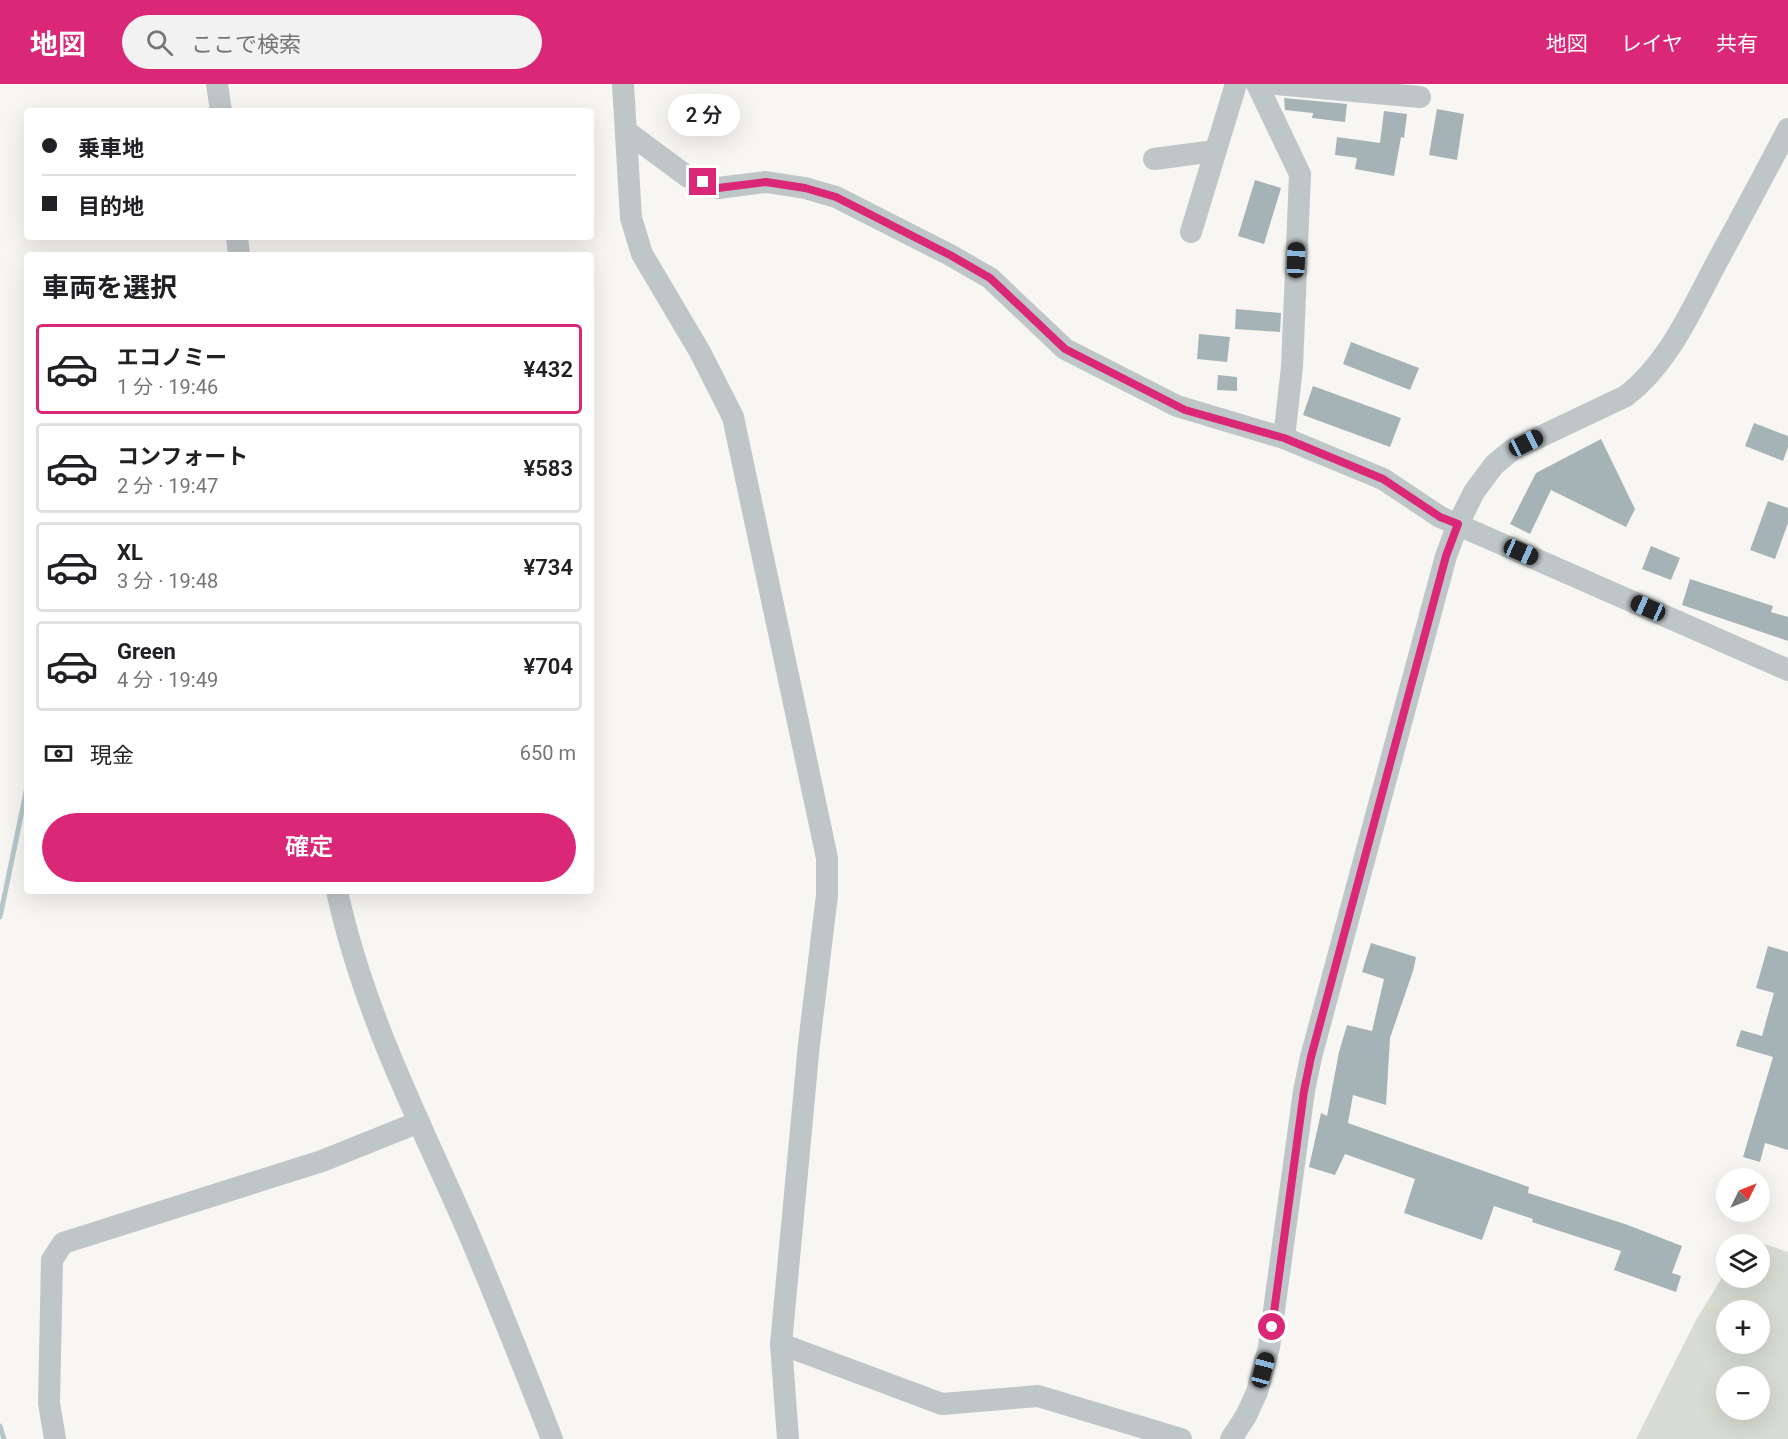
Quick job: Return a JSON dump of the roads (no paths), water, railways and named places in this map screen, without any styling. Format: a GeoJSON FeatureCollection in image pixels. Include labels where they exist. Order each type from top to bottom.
{"type":"FeatureCollection","features":[{"type":"Feature","properties":{"kind":"street"},"geometry":{"type":"LineString","coordinates":[[217,84],[221,108]]}},
{"type":"Feature","properties":{"kind":"street"},"geometry":{"type":"LineString","coordinates":[[623,84],[631,218],[642,254],[700,352],[733,417],[827,858],[827,895],[809,1044],[782,1344],[788,1439]]}},
{"type":"Feature","properties":{"kind":"street"},"geometry":{"type":"LineString","coordinates":[[1191,232],[1236,84]]}},
{"type":"Feature","properties":{"kind":"street"},"geometry":{"type":"LineString","coordinates":[[1257,84],[1300,174],[1292,367],[1284,438]]}},
{"type":"Feature","properties":{"kind":"street"},"geometry":{"type":"LineString","coordinates":[[1276,84],[1420,97]]}},
{"type":"Feature","properties":{"kind":"street"},"geometry":{"type":"LineString","coordinates":[[1231,1439],[1246,1416],[1257,1392],[1269,1347],[1304,1091],[1311,1057],[1443,567],[1458,524],[1473,492],[1494,465],[1512,450],[1626,396],[1642,384],[1653,371],[1683,326],[1788,129]]}},
{"type":"Feature","properties":{"kind":"street"},"geometry":{"type":"LineString","coordinates":[[626,131],[688,177],[718,188],[766,182],[805,188],[836,197],[990,278],[1065,349],[1185,410],[1284,438],[1383,479],[1440,517],[1788,670]]}},
{"type":"Feature","properties":{"kind":"street"},"geometry":{"type":"LineString","coordinates":[[1154,159],[1215,151]]}},
{"type":"Feature","properties":{"kind":"street"},"geometry":{"type":"LineString","coordinates":[[338,894],[361,978],[384,1044],[467,1230],[552,1439]]}},
{"type":"Feature","properties":{"kind":"street"},"geometry":{"type":"LineString","coordinates":[[56,1439],[50,1420],[49,1403],[52,1260],[63,1243],[322,1161],[419,1122]]}},
{"type":"Feature","properties":{"kind":"street"},"geometry":{"type":"LineString","coordinates":[[782,1344],[942,1404],[1038,1396],[1181,1439]]}},
{"type":"Feature","properties":{"kind":"waterway"},"geometry":{"type":"LineString","coordinates":[[0,917],[24,801]]}},
{"type":"Feature","properties":{"kind":"waterway"},"geometry":{"type":"LineString","coordinates":[[0,1426],[4,1439]]}}]}
